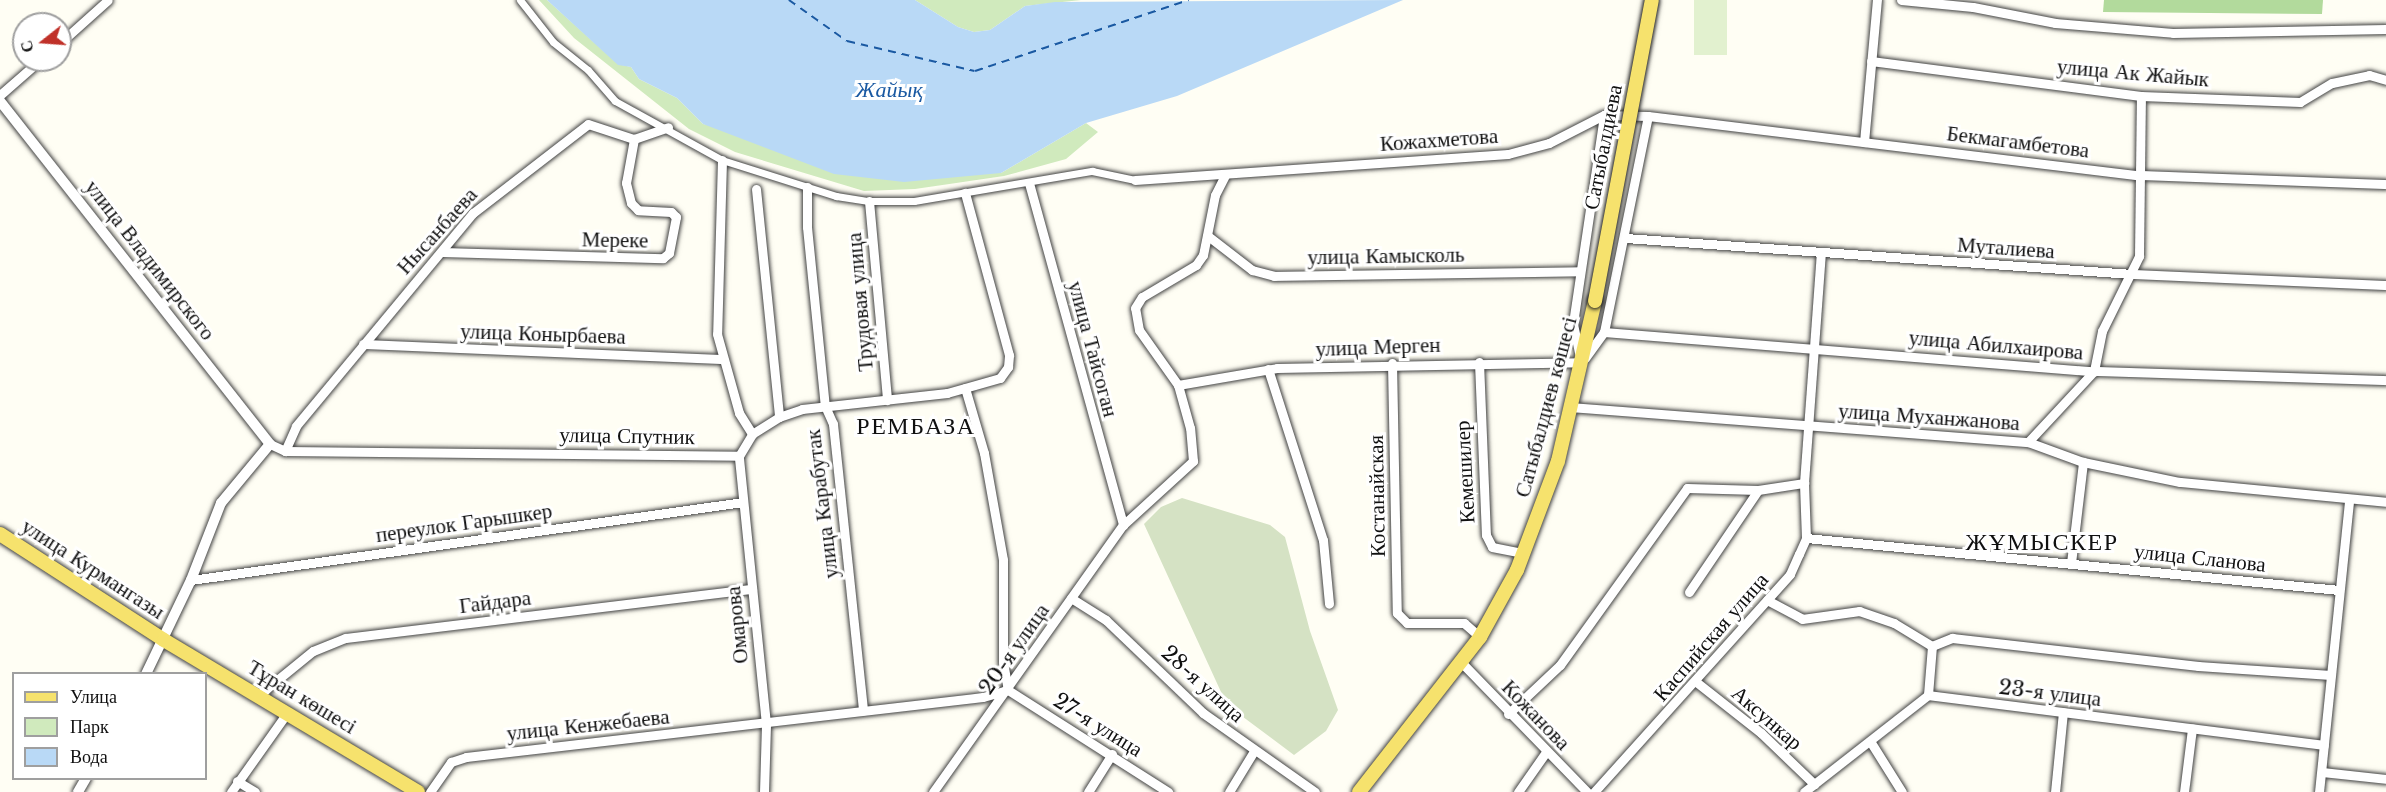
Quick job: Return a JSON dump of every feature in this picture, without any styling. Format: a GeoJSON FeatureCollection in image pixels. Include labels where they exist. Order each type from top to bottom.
{"type":"FeatureCollection","features":[{"type":"Feature","properties":{"kind":"main road","name":"Сатыбалдиева"},"geometry":{"type":"LineString","coordinates":[[1595,301],[1652,0]]}},
{"type":"Feature","properties":{"kind":"main road","name":"Сатыбалдиев көшесі"},"geometry":{"type":"LineString","coordinates":[[1359,792],[1480,636],[1524,553],[1558,461],[1595,301]]}},
{"type":"Feature","properties":{"kind":"main road","name":"улица Курмангазы"},"geometry":{"type":"LineString","coordinates":[[0,534],[164,640]]}},
{"type":"Feature","properties":{"kind":"main road","name":"Тұран көшесі"},"geometry":{"type":"LineString","coordinates":[[164,640],[260,694],[287,713],[418,792]]}},
{"type":"Feature","properties":{"kind":"street"},"geometry":{"type":"LineString","coordinates":[[72,32],[108,0]]}},
{"type":"Feature","properties":{"kind":"street"},"geometry":{"type":"LineString","coordinates":[[520,0],[553,42],[588,70],[615,101],[668,128],[722,160],[807,187],[869,201],[914,201],[1092,171],[1135,180]]}},
{"type":"Feature","properties":{"kind":"street"},"geometry":{"type":"LineString","coordinates":[[1864,142],[1877,0]]}},
{"type":"Feature","properties":{"kind":"street"},"geometry":{"type":"LineString","coordinates":[[1901,0],[1973,7],[2055,24],[2173,33],[2386,29]]}},
{"type":"Feature","properties":{"kind":"street","name":"улица Ак Жайык"},"geometry":{"type":"LineString","coordinates":[[1871,61],[2141,96],[2300,102],[2332,83],[2369,75],[2386,80]]}},
{"type":"Feature","properties":{"kind":"street"},"geometry":{"type":"LineString","coordinates":[[0,95],[26,72]]}},
{"type":"Feature","properties":{"kind":"street"},"geometry":{"type":"LineString","coordinates":[[2028,442],[2094,371],[2102,331],[2123,282],[2132,274],[2139,256],[2141,96]]}},
{"type":"Feature","properties":{"kind":"street","name":"улица Владимирского"},"geometry":{"type":"LineString","coordinates":[[0,101],[270,444]]}},
{"type":"Feature","properties":{"kind":"street"},"geometry":{"type":"LineString","coordinates":[[1581,362],[1573,323],[1578,271],[1604,115]]}},
{"type":"Feature","properties":{"kind":"street","name":"Кожахметова"},"geometry":{"type":"LineString","coordinates":[[1135,180],[1508,154],[1549,143],[1604,115],[1648,116]]}},
{"type":"Feature","properties":{"kind":"street"},"geometry":{"type":"LineString","coordinates":[[1581,362],[1604,332],[1625,238],[1648,116]]}},
{"type":"Feature","properties":{"kind":"street","name":"Бекмагамбетова"},"geometry":{"type":"LineString","coordinates":[[1648,116],[2139,175],[2386,184]]}},
{"type":"Feature","properties":{"kind":"street","name":"Нысанбаева"},"geometry":{"type":"LineString","coordinates":[[285,451],[296,426],[473,213],[578,129],[588,124],[634,139]]}},
{"type":"Feature","properties":{"kind":"street"},"geometry":{"type":"LineString","coordinates":[[634,139],[668,128]]}},
{"type":"Feature","properties":{"kind":"street","name":"Мереке"},"geometry":{"type":"LineString","coordinates":[[442,252],[663,258],[669,253],[676,218],[671,212],[638,210],[632,203],[626,183],[634,139]]}},
{"type":"Feature","properties":{"kind":"street"},"geometry":{"type":"LineString","coordinates":[[722,160],[717,334],[722,359],[739,413],[752,434]]}},
{"type":"Feature","properties":{"kind":"street"},"geometry":{"type":"LineString","coordinates":[[1178,385],[1139,330],[1135,308],[1142,297],[1196,265],[1208,236],[1209,213],[1226,175]]}},
{"type":"Feature","properties":{"kind":"street","name":"улица Тайсоган"},"geometry":{"type":"LineString","coordinates":[[1029,183],[1123,525]]}},
{"type":"Feature","properties":{"kind":"street","name":"улица Карабутак"},"geometry":{"type":"LineString","coordinates":[[807,187],[807,227],[825,405],[833,424],[863,710]]}},
{"type":"Feature","properties":{"kind":"street"},"geometry":{"type":"LineString","coordinates":[[756,189],[778,417]]}},
{"type":"Feature","properties":{"kind":"street"},"geometry":{"type":"LineString","coordinates":[[739,456],[752,434],[778,417],[825,405],[887,400],[965,388],[1000,378],[1008,367],[1009,355],[965,193]]}},
{"type":"Feature","properties":{"kind":"street","name":"Трудовая улица"},"geometry":{"type":"LineString","coordinates":[[869,201],[887,400]]}},
{"type":"Feature","properties":{"kind":"street","name":"улица Камысколь"},"geometry":{"type":"LineString","coordinates":[[1208,236],[1261,275],[1578,271]]}},
{"type":"Feature","properties":{"kind":"street","name":"Муталиева"},"geometry":{"type":"LineString","coordinates":[[1625,238],[1821,254],[2132,274],[2386,285]]}},
{"type":"Feature","properties":{"kind":"street","name":"Каспийская улица"},"geometry":{"type":"LineString","coordinates":[[1594,792],[1790,574],[1806,538],[1804,483],[1812,348],[1821,254]]}},
{"type":"Feature","properties":{"kind":"street","name":"улица Абилхаирова"},"geometry":{"type":"LineString","coordinates":[[1604,332],[2094,371],[2386,380]]}},
{"type":"Feature","properties":{"kind":"street","name":"улица Конырбаева"},"geometry":{"type":"LineString","coordinates":[[363,344],[722,359]]}},
{"type":"Feature","properties":{"kind":"street","name":"Кемешилер"},"geometry":{"type":"LineString","coordinates":[[1479,362],[1486,535],[1492,547],[1524,553]]}},
{"type":"Feature","properties":{"kind":"street","name":"улица Мерген"},"geometry":{"type":"LineString","coordinates":[[1178,385],[1268,369],[1392,363],[1581,362]]}},
{"type":"Feature","properties":{"kind":"street","name":"Костанайская"},"geometry":{"type":"LineString","coordinates":[[1392,363],[1397,613],[1407,623],[1452,621],[1464,623],[1480,636]]}},
{"type":"Feature","properties":{"kind":"street"},"geometry":{"type":"LineString","coordinates":[[1268,369],[1323,540],[1329,604]]}},
{"type":"Feature","properties":{"kind":"street","name":"20-я улица"},"geometry":{"type":"LineString","coordinates":[[933,792],[1008,690],[1123,525],[1192,461],[1190,428],[1178,385]]}},
{"type":"Feature","properties":{"kind":"street"},"geometry":{"type":"LineString","coordinates":[[965,388],[984,453],[1004,560],[1003,662],[1008,690]]}},
{"type":"Feature","properties":{"kind":"street","name":"улица Муханжанова"},"geometry":{"type":"LineString","coordinates":[[1571,407],[2028,442],[2083,462],[2180,482],[2386,502]]}},
{"type":"Feature","properties":{"kind":"street"},"geometry":{"type":"LineString","coordinates":[[147,672],[191,580],[221,503],[270,444]]}},
{"type":"Feature","properties":{"kind":"street","name":"улица Спутник"},"geometry":{"type":"LineString","coordinates":[[270,444],[285,451],[739,456]]}},
{"type":"Feature","properties":{"kind":"street","name":"Омарова"},"geometry":{"type":"LineString","coordinates":[[739,456],[766,724],[764,792]]}},
{"type":"Feature","properties":{"kind":"street"},"geometry":{"type":"LineString","coordinates":[[2072,563],[2083,462]]}},
{"type":"Feature","properties":{"kind":"street"},"geometry":{"type":"LineString","coordinates":[[1508,714],[1560,665],[1687,488],[1758,490],[1804,483]]}},
{"type":"Feature","properties":{"kind":"street"},"geometry":{"type":"LineString","coordinates":[[1689,592],[1758,490]]}},
{"type":"Feature","properties":{"kind":"street"},"geometry":{"type":"LineString","coordinates":[[2319,792],[2349,500]]}},
{"type":"Feature","properties":{"kind":"street","name":"переулок Гарышкер"},"geometry":{"type":"LineString","coordinates":[[191,580],[743,502]]}},
{"type":"Feature","properties":{"kind":"street","name":"улица Сланова"},"geometry":{"type":"LineString","coordinates":[[1806,538],[2339,590]]}},
{"type":"Feature","properties":{"kind":"street","name":"Гайдара"},"geometry":{"type":"LineString","coordinates":[[260,694],[313,651],[346,638],[752,589]]}},
{"type":"Feature","properties":{"kind":"street","name":"28-я улица"},"geometry":{"type":"LineString","coordinates":[[1071,598],[1106,620],[1203,713],[1315,792]]}},
{"type":"Feature","properties":{"kind":"street"},"geometry":{"type":"LineString","coordinates":[[1767,600],[1802,619],[1859,611],[1894,623],[1932,646]]}},
{"type":"Feature","properties":{"kind":"street"},"geometry":{"type":"LineString","coordinates":[[1932,646],[1952,638],[2198,666],[2331,675]]}},
{"type":"Feature","properties":{"kind":"street"},"geometry":{"type":"LineString","coordinates":[[1804,792],[1928,695],[1932,646]]}},
{"type":"Feature","properties":{"kind":"street","name":"Кожанова"},"geometry":{"type":"LineString","coordinates":[[1461,662],[1508,714],[1587,792]]}},
{"type":"Feature","properties":{"kind":"street","name":"Аксункар"},"geometry":{"type":"LineString","coordinates":[[1695,681],[1761,733],[1814,784]]}},
{"type":"Feature","properties":{"kind":"street","name":"улица Кенжебаева"},"geometry":{"type":"LineString","coordinates":[[430,792],[458,758],[766,724],[863,710],[983,697],[1008,690]]}},
{"type":"Feature","properties":{"kind":"street","name":"27-я улица"},"geometry":{"type":"LineString","coordinates":[[1008,690],[1112,754],[1168,792]]}},
{"type":"Feature","properties":{"kind":"street","name":"23-я улица"},"geometry":{"type":"LineString","coordinates":[[1928,695],[2324,745]]}},
{"type":"Feature","properties":{"kind":"street"},"geometry":{"type":"LineString","coordinates":[[2055,792],[2063,712]]}},
{"type":"Feature","properties":{"kind":"street"},"geometry":{"type":"LineString","coordinates":[[231,792],[287,713]]}},
{"type":"Feature","properties":{"kind":"street"},"geometry":{"type":"LineString","coordinates":[[2184,792],[2192,729]]}},
{"type":"Feature","properties":{"kind":"street"},"geometry":{"type":"LineString","coordinates":[[1870,741],[1902,792]]}},
{"type":"Feature","properties":{"kind":"street"},"geometry":{"type":"LineString","coordinates":[[1229,792],[1254,750]]}},
{"type":"Feature","properties":{"kind":"street"},"geometry":{"type":"LineString","coordinates":[[1518,792],[1546,752]]}},
{"type":"Feature","properties":{"kind":"street"},"geometry":{"type":"LineString","coordinates":[[1088,792],[1112,754]]}},
{"type":"Feature","properties":{"kind":"street"},"geometry":{"type":"LineString","coordinates":[[2322,772],[2386,779]]}},
{"type":"Feature","properties":{"kind":"street"},"geometry":{"type":"LineString","coordinates":[[237,782],[255,792]]}},
{"type":"Feature","properties":{"kind":"green space"},"geometry":{"type":"Polygon","coordinates":[[[539,0],[547,0],[618,64],[631,67],[639,79],[677,98],[703,124],[1001,173],[1086,123],[1098,132],[1066,159],[1004,176],[915,189],[864,191],[735,152],[689,129],[574,38],[539,0]]]}},
{"type":"Feature","properties":{"kind":"green space"},"geometry":{"type":"Polygon","coordinates":[[[915,0],[1081,0],[1025,6],[990,30],[974,32],[958,27],[915,0]]]}},
{"type":"Feature","properties":{"kind":"green space"},"geometry":{"type":"Polygon","coordinates":[[[1694,0],[1727,0],[1727,55],[1694,55],[1694,0]]]}},
{"type":"Feature","properties":{"kind":"green space"},"geometry":{"type":"Polygon","coordinates":[[[2104,0],[2323,0],[2322,14],[2103,12],[2104,0]]]}},
{"type":"Feature","properties":{"kind":"green space"},"geometry":{"type":"Polygon","coordinates":[[[1182,498],[1270,525],[1285,537],[1310,631],[1338,710],[1326,731],[1294,755],[1227,705],[1144,524],[1161,507],[1182,498]]]}},
{"type":"Feature","properties":{"kind":"water","name":"Жайық"},"geometry":{"type":"Polygon","coordinates":[[[547,0],[915,0],[958,27],[974,32],[990,30],[1025,6],[1055,2],[1403,0],[1177,96],[1086,123],[1001,173],[904,182],[834,174],[703,124],[677,98],[639,79],[631,67],[618,65],[547,0]]]}},
{"type":"Feature","properties":{"kind":"ferry route"},"geometry":{"type":"LineString","coordinates":[[789,0],[847,41],[975,71],[1188,0]]}},
{"type":"Feature","properties":{"kind":"district","name":"РЕМБАЗА"},"geometry":{"type":"Point","coordinates":[916,426]}},
{"type":"Feature","properties":{"kind":"district","name":"ЖҰМЫСКЕР"},"geometry":{"type":"Point","coordinates":[2042,542]}}]}
